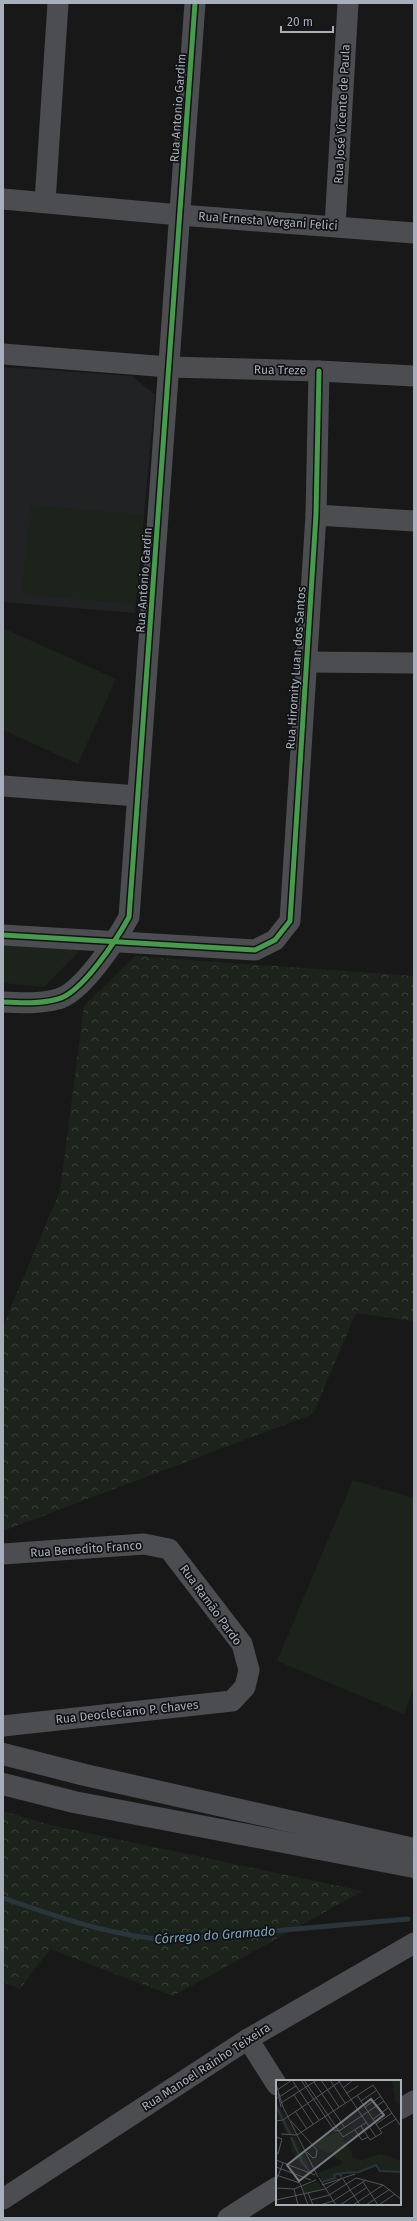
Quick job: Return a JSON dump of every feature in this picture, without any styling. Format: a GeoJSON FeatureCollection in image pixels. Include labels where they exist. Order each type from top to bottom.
{"type":"FeatureCollection","features":[{"type":"Feature","properties":{"kind":"main road"},"geometry":{"type":"LineString","coordinates":[[3,1754],[85,1775],[414,1848]]}},
{"type":"Feature","properties":{"kind":"main road"},"geometry":{"type":"LineString","coordinates":[[3,1784],[74,1802],[414,1867]]}},
{"type":"Feature","properties":{"kind":"street"},"geometry":{"type":"LineString","coordinates":[[45,202],[58,3]]}},
{"type":"Feature","properties":{"kind":"street","name":"Rua Antonio Gardim"},"geometry":{"type":"LineString","coordinates":[[180,215],[195,3]]}},
{"type":"Feature","properties":{"kind":"street","name":"Rua José Vicente de Paula"},"geometry":{"type":"LineString","coordinates":[[335,226],[348,3]]}},
{"type":"Feature","properties":{"kind":"street","name":"Rua Ernesta Vergani Felici"},"geometry":{"type":"LineString","coordinates":[[3,199],[180,215],[414,232]]}},
{"type":"Feature","properties":{"kind":"street","name":"Rua Antônio Gardin"},"geometry":{"type":"LineString","coordinates":[[3,1002],[25,1003],[59,999],[76,988],[115,943],[129,917],[180,215]]}},
{"type":"Feature","properties":{"kind":"street","name":"Rua Treze"},"geometry":{"type":"LineString","coordinates":[[3,354],[169,367],[320,370],[414,376]]}},
{"type":"Feature","properties":{"kind":"street","name":"Rua Hiromity Luan dos Santos"},"geometry":{"type":"LineString","coordinates":[[115,943],[256,950],[275,940],[290,921],[316,515],[320,370]]}},
{"type":"Feature","properties":{"kind":"street"},"geometry":{"type":"LineString","coordinates":[[316,515],[414,521]]}},
{"type":"Feature","properties":{"kind":"street"},"geometry":{"type":"LineString","coordinates":[[306,662],[414,663]]}},
{"type":"Feature","properties":{"kind":"street"},"geometry":{"type":"LineString","coordinates":[[3,786],[138,796]]}},
{"type":"Feature","properties":{"kind":"street"},"geometry":{"type":"LineString","coordinates":[[3,934],[115,943]]}},
{"type":"Feature","properties":{"kind":"street","name":"Rua Benedito Franco"},"geometry":{"type":"LineString","coordinates":[[3,1554],[144,1544],[169,1549]]}},
{"type":"Feature","properties":{"kind":"street","name":"Rua Ramão Pardo"},"geometry":{"type":"LineString","coordinates":[[169,1549],[242,1644],[249,1670],[245,1687]]}},
{"type":"Feature","properties":{"kind":"street","name":"Rua Deocleciano P. Chaves"},"geometry":{"type":"LineString","coordinates":[[3,1726],[232,1701],[245,1687]]}},
{"type":"Feature","properties":{"kind":"street","name":"Rua Manoel Rainho Teixeira"},"geometry":{"type":"LineString","coordinates":[[3,2199],[248,2039],[414,1943]]}},
{"type":"Feature","properties":{"kind":"street"},"geometry":{"type":"LineString","coordinates":[[248,2039],[276,2083]]}},
{"type":"Feature","properties":{"kind":"street"},"geometry":{"type":"LineString","coordinates":[[401,2109],[414,2101]]}},
{"type":"Feature","properties":{"kind":"street"},"geometry":{"type":"LineString","coordinates":[[228,2218],[276,2188]]}},
{"type":"Feature","properties":{"kind":"shaded area"},"geometry":{"type":"Polygon","coordinates":[[[3,367],[132,376],[155,395],[135,613],[3,602],[3,367]]]}},
{"type":"Feature","properties":{"kind":"green space"},"geometry":{"type":"Polygon","coordinates":[[[30,505],[144,515],[136,604],[22,594],[30,505]]]}},
{"type":"Feature","properties":{"kind":"green space"},"geometry":{"type":"Polygon","coordinates":[[[3,628],[116,679],[78,764],[3,730],[3,628]]]}},
{"type":"Feature","properties":{"kind":"green space"},"geometry":{"type":"Polygon","coordinates":[[[3,943],[81,949],[44,987],[3,983],[3,943]]]}},
{"type":"Feature","properties":{"kind":"green space"},"geometry":{"type":"Polygon","coordinates":[[[135,956],[414,976],[414,1321],[356,1313],[313,1414],[3,1531],[3,1326],[60,1191],[84,1006],[135,956]]]}},
{"type":"Feature","properties":{"kind":"green space"},"geometry":{"type":"Polygon","coordinates":[[[353,1480],[414,1498],[414,1687],[404,1714],[277,1661],[353,1480]]]}},
{"type":"Feature","properties":{"kind":"green space"},"geometry":{"type":"Polygon","coordinates":[[[3,1811],[55,1826],[363,1891],[173,1996],[50,1949],[20,1989],[3,1982],[3,1811]]]}},
{"type":"Feature","properties":{"kind":"waterway","name":"Córrego do Gramado"},"geometry":{"type":"LineString","coordinates":[[3,1898],[86,1925],[128,1935],[171,1940],[408,1919]]}},
{"type":"Feature","properties":{"kind":"cycle path"},"geometry":{"type":"LineString","coordinates":[[3,1002],[44,1002],[58,999],[67,995],[78,987],[98,964],[129,917],[195,3]]}},
{"type":"Feature","properties":{"kind":"cycle path"},"geometry":{"type":"LineString","coordinates":[[3,935],[255,950],[275,940],[290,921],[316,515],[319,371]]}}]}
